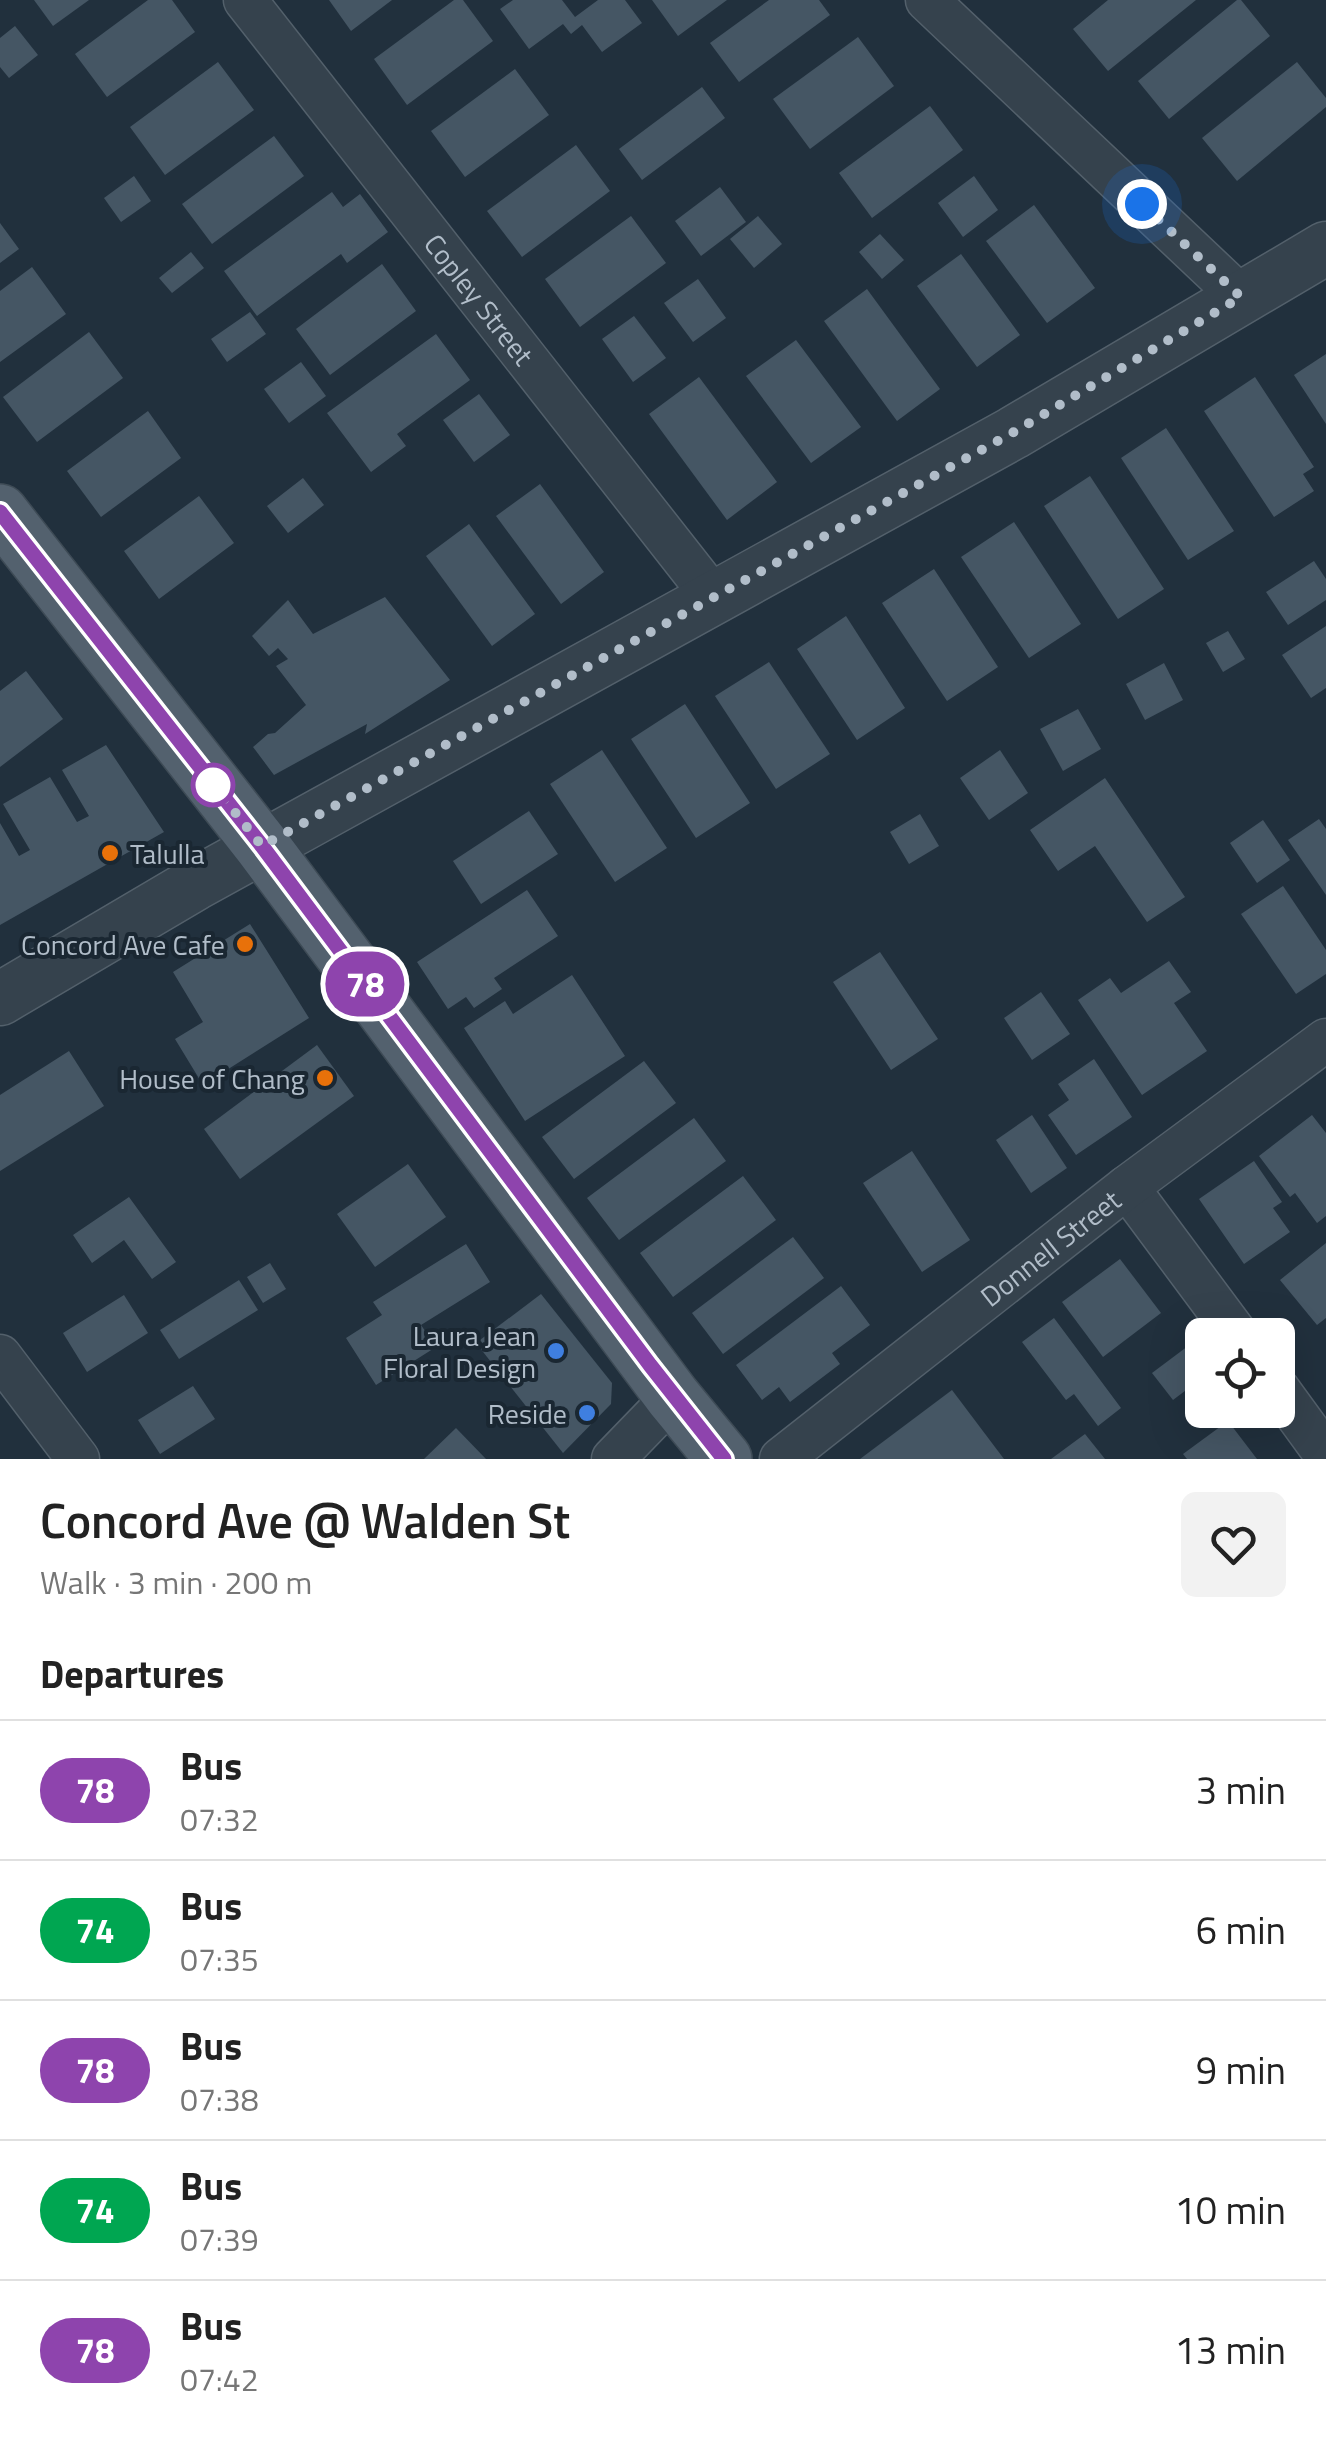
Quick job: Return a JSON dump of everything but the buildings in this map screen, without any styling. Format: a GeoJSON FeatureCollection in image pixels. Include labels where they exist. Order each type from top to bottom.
{"type":"FeatureCollection","features":[{"type":"Feature","properties":{"kind":"main road"},"geometry":{"type":"LineString","coordinates":[[0,512],[262,846],[724,1459]]}},
{"type":"Feature","properties":{"kind":"street","name":"Copley Street"},"geometry":{"type":"LineString","coordinates":[[244,0],[714,598]]}},
{"type":"Feature","properties":{"kind":"street"},"geometry":{"type":"LineString","coordinates":[[927,0],[1241,297]]}},
{"type":"Feature","properties":{"kind":"street"},"geometry":{"type":"LineString","coordinates":[[0,999],[262,846],[1014,432],[1326,248]]}},
{"type":"Feature","properties":{"kind":"street","name":"Donnell Street"},"geometry":{"type":"LineString","coordinates":[[781,1459],[1127,1187],[1326,1040]]}},
{"type":"Feature","properties":{"kind":"street"},"geometry":{"type":"LineString","coordinates":[[1127,1187],[1224,1318]]}},
{"type":"Feature","properties":{"kind":"street"},"geometry":{"type":"LineString","coordinates":[[0,1356],[78,1459]]}},
{"type":"Feature","properties":{"kind":"street"},"geometry":{"type":"LineString","coordinates":[[613,1459],[674,1397]]}},
{"type":"Feature","properties":{"kind":"street"},"geometry":{"type":"LineString","coordinates":[[1295,1413],[1326,1454]]}},
{"type":"Feature","properties":{"kind":"bus line","name":"78"},"geometry":{"type":"LineString","coordinates":[[0,512],[262,846],[724,1459]]}},
{"type":"Feature","properties":{"kind":"place","name":"Talulla"},"geometry":{"type":"Point","coordinates":[110,853]}},
{"type":"Feature","properties":{"kind":"place","name":"Concord Ave Cafe"},"geometry":{"type":"Point","coordinates":[245,944]}},
{"type":"Feature","properties":{"kind":"place","name":"House of Chang"},"geometry":{"type":"Point","coordinates":[325,1078]}},
{"type":"Feature","properties":{"kind":"place","name":"Laura Jean Floral Design"},"geometry":{"type":"Point","coordinates":[556,1351]}},
{"type":"Feature","properties":{"kind":"place","name":"Reside"},"geometry":{"type":"Point","coordinates":[587,1413]}},
{"type":"Feature","properties":{"kind":"route"},"geometry":{"type":"LineString","coordinates":[[213,785],[262,846],[1014,432],[1241,297],[1142,204]]}}]}
